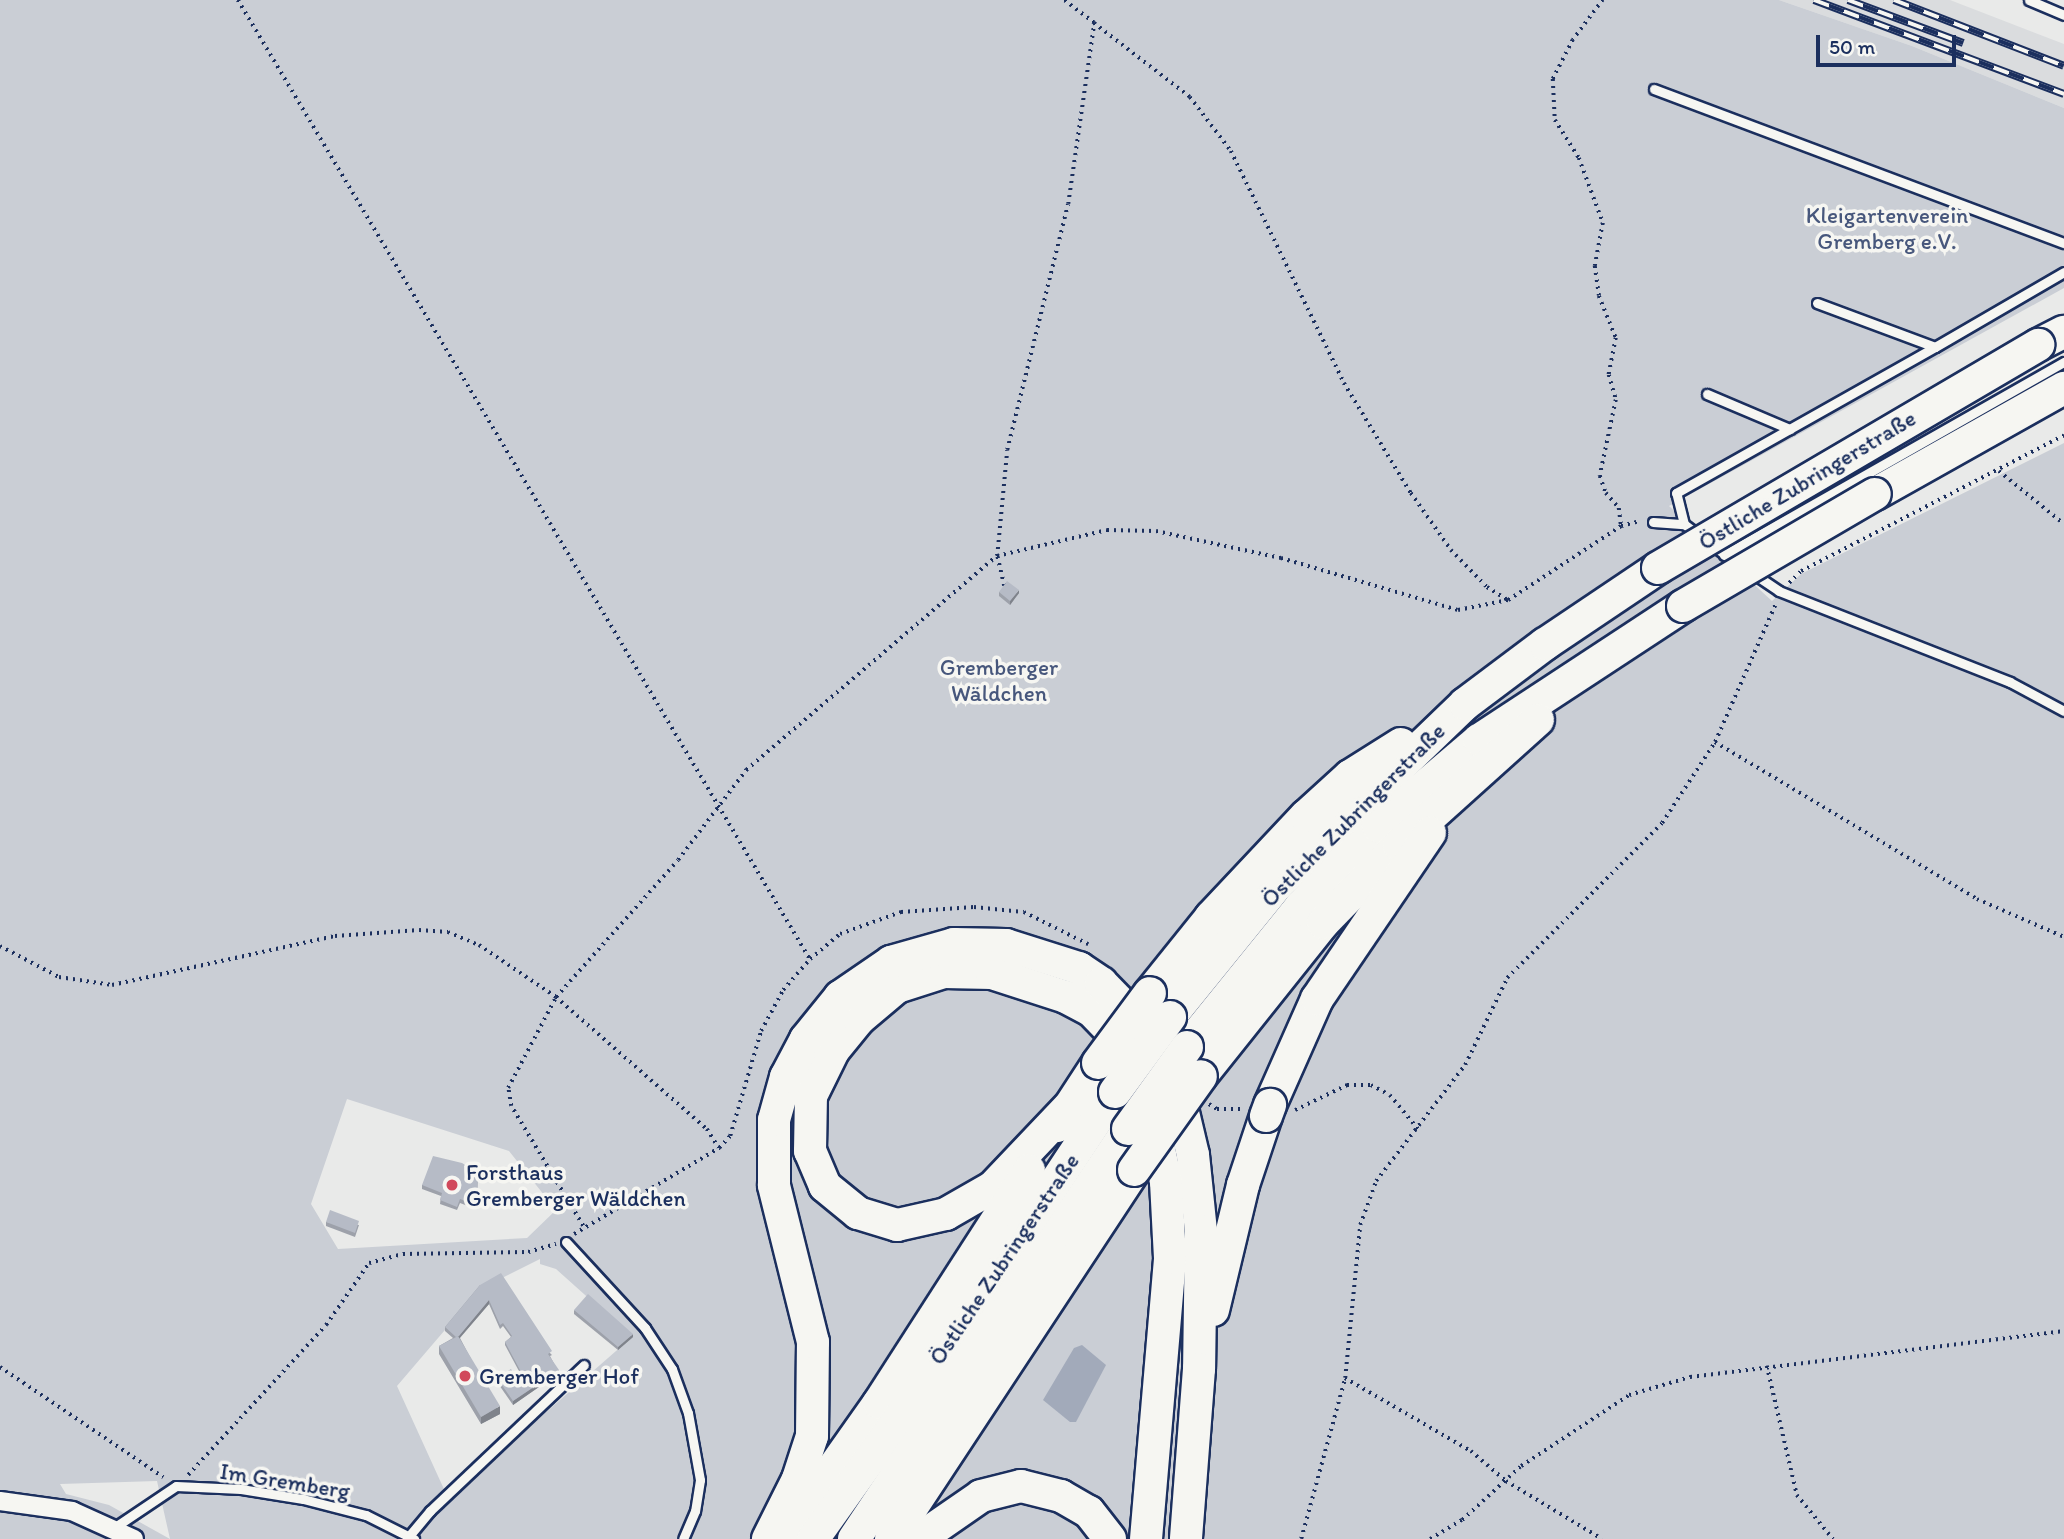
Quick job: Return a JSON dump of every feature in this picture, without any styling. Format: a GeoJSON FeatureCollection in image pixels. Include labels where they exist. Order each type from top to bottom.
{"type":"FeatureCollection","features":[{"type":"Feature","properties":{"kind":"highway","name":"Östliche Zubringerstraße"},"geometry":{"type":"LineString","coordinates":[[813,1539],[900,1417],[1115,1092],[1170,1017],[1277,885],[1465,704],[1545,644],[1658,568],[2064,332]]}},
{"type":"Feature","properties":{"kind":"highway","name":"Östliche Zubringerstraße"},"geometry":{"type":"LineString","coordinates":[[854,1539],[1128,1129],[1187,1047],[1301,905],[1378,826],[1479,740],[1683,607],[2064,388]]}},
{"type":"Feature","properties":{"kind":"highway"},"geometry":{"type":"LineString","coordinates":[[891,1539],[1134,1170],[1200,1076],[1323,923],[1399,845],[1610,655]]}},
{"type":"Feature","properties":{"kind":"highway"},"geometry":{"type":"LineString","coordinates":[[783,1539],[879,1403],[1098,1063],[1211,917],[1306,816],[1350,776],[1465,704]]}},
{"type":"Feature","properties":{"kind":"highway"},"geometry":{"type":"LineString","coordinates":[[1199,1369],[1243,1185],[1268,1110],[1317,999],[1454,796]]}},
{"type":"Feature","properties":{"kind":"highway"},"geometry":{"type":"LineString","coordinates":[[768,1539],[779,1524],[808,1447],[814,1391],[813,1342],[774,1185],[774,1120],[786,1077],[806,1039],[840,997],[891,962],[954,944],[1006,945],[1079,968],[1143,1022],[1168,1064],[1192,1155],[1202,1231],[1199,1369],[1186,1539]]}},
{"type":"Feature","properties":{"kind":"highway"},"geometry":{"type":"LineString","coordinates":[[1068,1108],[993,1187],[946,1214],[897,1225],[858,1213],[825,1186],[810,1151],[811,1096],[833,1051],[859,1019],[897,987],[944,972],[992,973],[1066,997],[1092,1011],[1123,1043],[1157,1133],[1167,1195],[1170,1258],[1146,1539]]}},
{"type":"Feature","properties":{"kind":"highway"},"geometry":{"type":"LineString","coordinates":[[919,1539],[981,1496],[1021,1486],[1061,1496],[1089,1513],[1110,1539]]}},
{"type":"Feature","properties":{"kind":"street"},"geometry":{"type":"LineString","coordinates":[[0,1502],[72,1511],[115,1527],[134,1539]]}},
{"type":"Feature","properties":{"kind":"lane"},"geometry":{"type":"LineString","coordinates":[[2029,0],[2064,15]]}},
{"type":"Feature","properties":{"kind":"lane"},"geometry":{"type":"LineString","coordinates":[[1654,89],[2064,243]]}},
{"type":"Feature","properties":{"kind":"lane"},"geometry":{"type":"LineString","coordinates":[[1684,524],[1676,493],[2064,272]]}},
{"type":"Feature","properties":{"kind":"lane"},"geometry":{"type":"LineString","coordinates":[[1817,303],[1935,346]]}},
{"type":"Feature","properties":{"kind":"lane"},"geometry":{"type":"LineString","coordinates":[[1724,555],[2064,362]]}},
{"type":"Feature","properties":{"kind":"lane"},"geometry":{"type":"LineString","coordinates":[[1707,394],[1790,429]]}},
{"type":"Feature","properties":{"kind":"lane"},"geometry":{"type":"LineString","coordinates":[[1653,522],[1684,524],[1724,555],[1779,591],[2010,682],[2064,711]]}},
{"type":"Feature","properties":{"kind":"lane"},"geometry":{"type":"LineString","coordinates":[[566,1242],[645,1328],[672,1369],[688,1413],[700,1479],[695,1511],[683,1539]]}},
{"type":"Feature","properties":{"kind":"lane"},"geometry":{"type":"LineString","coordinates":[[412,1538],[430,1511],[584,1365]]}},
{"type":"Feature","properties":{"kind":"lane"},"geometry":{"type":"LineString","coordinates":[[115,1527],[176,1486]]}},
{"type":"Feature","properties":{"kind":"lane","name":"Im Gremberg"},"geometry":{"type":"LineString","coordinates":[[176,1486],[241,1489],[303,1499],[366,1515],[412,1538]]}},
{"type":"Feature","properties":{"kind":"path"},"geometry":{"type":"LineString","coordinates":[[0,1367],[176,1486],[326,1325],[369,1263],[403,1254],[528,1252],[566,1242],[583,1226],[719,1148],[730,1136],[761,1031],[783,990],[810,959],[238,0]]}},
{"type":"Feature","properties":{"kind":"path"},"geometry":{"type":"LineString","coordinates":[[1064,0],[1190,97],[1231,150],[1344,383],[1384,449],[1451,550],[1487,587],[1508,600]]}},
{"type":"Feature","properties":{"kind":"path"},"geometry":{"type":"LineString","coordinates":[[1603,0],[1573,40],[1553,79],[1555,120],[1578,158],[1603,223],[1595,266],[1599,296],[1616,338],[1609,375],[1616,400],[1600,476],[1605,493],[1619,508],[1621,526]]}},
{"type":"Feature","properties":{"kind":"path"},"geometry":{"type":"LineString","coordinates":[[1004,586],[997,556],[1007,450],[1068,204],[1094,23]]}},
{"type":"Feature","properties":{"kind":"path"},"geometry":{"type":"LineString","coordinates":[[1301,1539],[1345,1378],[1360,1226],[1376,1181],[1465,1065],[1507,978],[1662,823],[1715,742],[1779,591],[1801,571],[1999,471],[2064,435]]}},
{"type":"Feature","properties":{"kind":"path"},"geometry":{"type":"LineString","coordinates":[[1999,471],[2064,524]]}},
{"type":"Feature","properties":{"kind":"path"},"geometry":{"type":"LineString","coordinates":[[583,1226],[517,1118],[508,1088],[556,997],[678,860],[718,803],[746,770],[826,698],[997,556],[1107,530],[1156,531],[1281,558],[1458,610],[1508,600],[1621,526],[1653,522]]}},
{"type":"Feature","properties":{"kind":"path"},"geometry":{"type":"LineString","coordinates":[[1715,742],[1978,899],[2064,937]]}},
{"type":"Feature","properties":{"kind":"path"},"geometry":{"type":"LineString","coordinates":[[0,946],[59,977],[112,985],[335,936],[419,930],[448,932],[479,945],[556,997],[708,1129],[719,1148]]}},
{"type":"Feature","properties":{"kind":"path"},"geometry":{"type":"LineString","coordinates":[[1430,1539],[1462,1520],[1555,1442],[1629,1395],[1690,1377],[2064,1331]]}},
{"type":"Feature","properties":{"kind":"path"},"geometry":{"type":"LineString","coordinates":[[1767,1366],[1797,1495],[1833,1539]]}},
{"type":"Feature","properties":{"kind":"path"},"geometry":{"type":"LineString","coordinates":[[1345,1378],[1471,1451],[1506,1481],[1602,1539]]}},
{"type":"Feature","properties":{"kind":"shaded area"},"geometry":{"type":"Polygon","coordinates":[[[1779,0],[1950,0],[2064,44],[2064,108],[1912,46],[1779,0]]]}},
{"type":"Feature","properties":{"kind":"green space","name":"Gremberger Wäldchen"},"geometry":{"type":"Polygon","coordinates":[[[0,0],[1779,0],[1912,46],[2064,108],[2064,288],[1669,506],[1772,601],[1801,574],[2064,443],[2064,1539],[170,1539],[0,1539],[0,0]],[[347,1099],[311,1204],[338,1249],[527,1238],[556,1210],[509,1151],[347,1099]],[[540,1259],[480,1289],[397,1386],[448,1498],[632,1337],[556,1269],[540,1264],[540,1259]],[[157,1481],[60,1484],[66,1494],[109,1505],[170,1539],[157,1481]]]}},
{"type":"Feature","properties":{"kind":"water"},"geometry":{"type":"Polygon","coordinates":[[[1082,1345],[1106,1365],[1076,1422],[1070,1422],[1043,1400],[1074,1348],[1082,1345]]]}},
{"type":"Feature","properties":{"kind":"building"},"geometry":{"type":"Polygon","coordinates":[[[1007,581],[1019,590],[1010,601],[999,592],[1007,581]]]}},
{"type":"Feature","properties":{"kind":"building","name":"Forsthaus Gremberger Wäldchen"},"geometry":{"type":"Polygon","coordinates":[[[433,1156],[462,1163],[478,1173],[477,1196],[470,1196],[468,1202],[460,1199],[457,1207],[440,1200],[442,1193],[422,1185],[433,1156]]]}},
{"type":"Feature","properties":{"kind":"building"},"geometry":{"type":"Polygon","coordinates":[[[330,1210],[359,1221],[355,1233],[326,1222],[330,1210]]]}},
{"type":"Feature","properties":{"kind":"building"},"geometry":{"type":"Polygon","coordinates":[[[501,1273],[552,1351],[548,1354],[559,1370],[513,1401],[497,1378],[511,1369],[515,1376],[521,1372],[505,1342],[512,1336],[503,1323],[500,1325],[489,1300],[459,1336],[456,1337],[445,1327],[480,1285],[501,1273]]]}},
{"type":"Feature","properties":{"kind":"building"},"geometry":{"type":"Polygon","coordinates":[[[588,1294],[633,1334],[618,1347],[574,1310],[588,1294]]]}},
{"type":"Feature","properties":{"kind":"building","name":"Gremberger Hof"},"geometry":{"type":"Polygon","coordinates":[[[458,1336],[500,1406],[481,1417],[439,1346],[458,1336]]]}},
{"type":"Feature","properties":{"kind":"railway"},"geometry":{"type":"LineString","coordinates":[[1814,0],[2064,94]]}},
{"type":"Feature","properties":{"kind":"railway"},"geometry":{"type":"LineString","coordinates":[[1848,0],[1963,43]]}},
{"type":"Feature","properties":{"kind":"railway"},"geometry":{"type":"LineString","coordinates":[[1894,0],[2064,66]]}},
{"type":"Feature","properties":{"kind":"place","name":"Forsthaus Gremberger Wäldchen"},"geometry":{"type":"Point","coordinates":[452,1185]}},
{"type":"Feature","properties":{"kind":"place","name":"Gremberger Hof"},"geometry":{"type":"Point","coordinates":[465,1376]}},
{"type":"Feature","properties":{"kind":"park label","name":"Kleigartenverein Gremberg e.V."},"geometry":{"type":"Point","coordinates":[1887,228]}}]}
